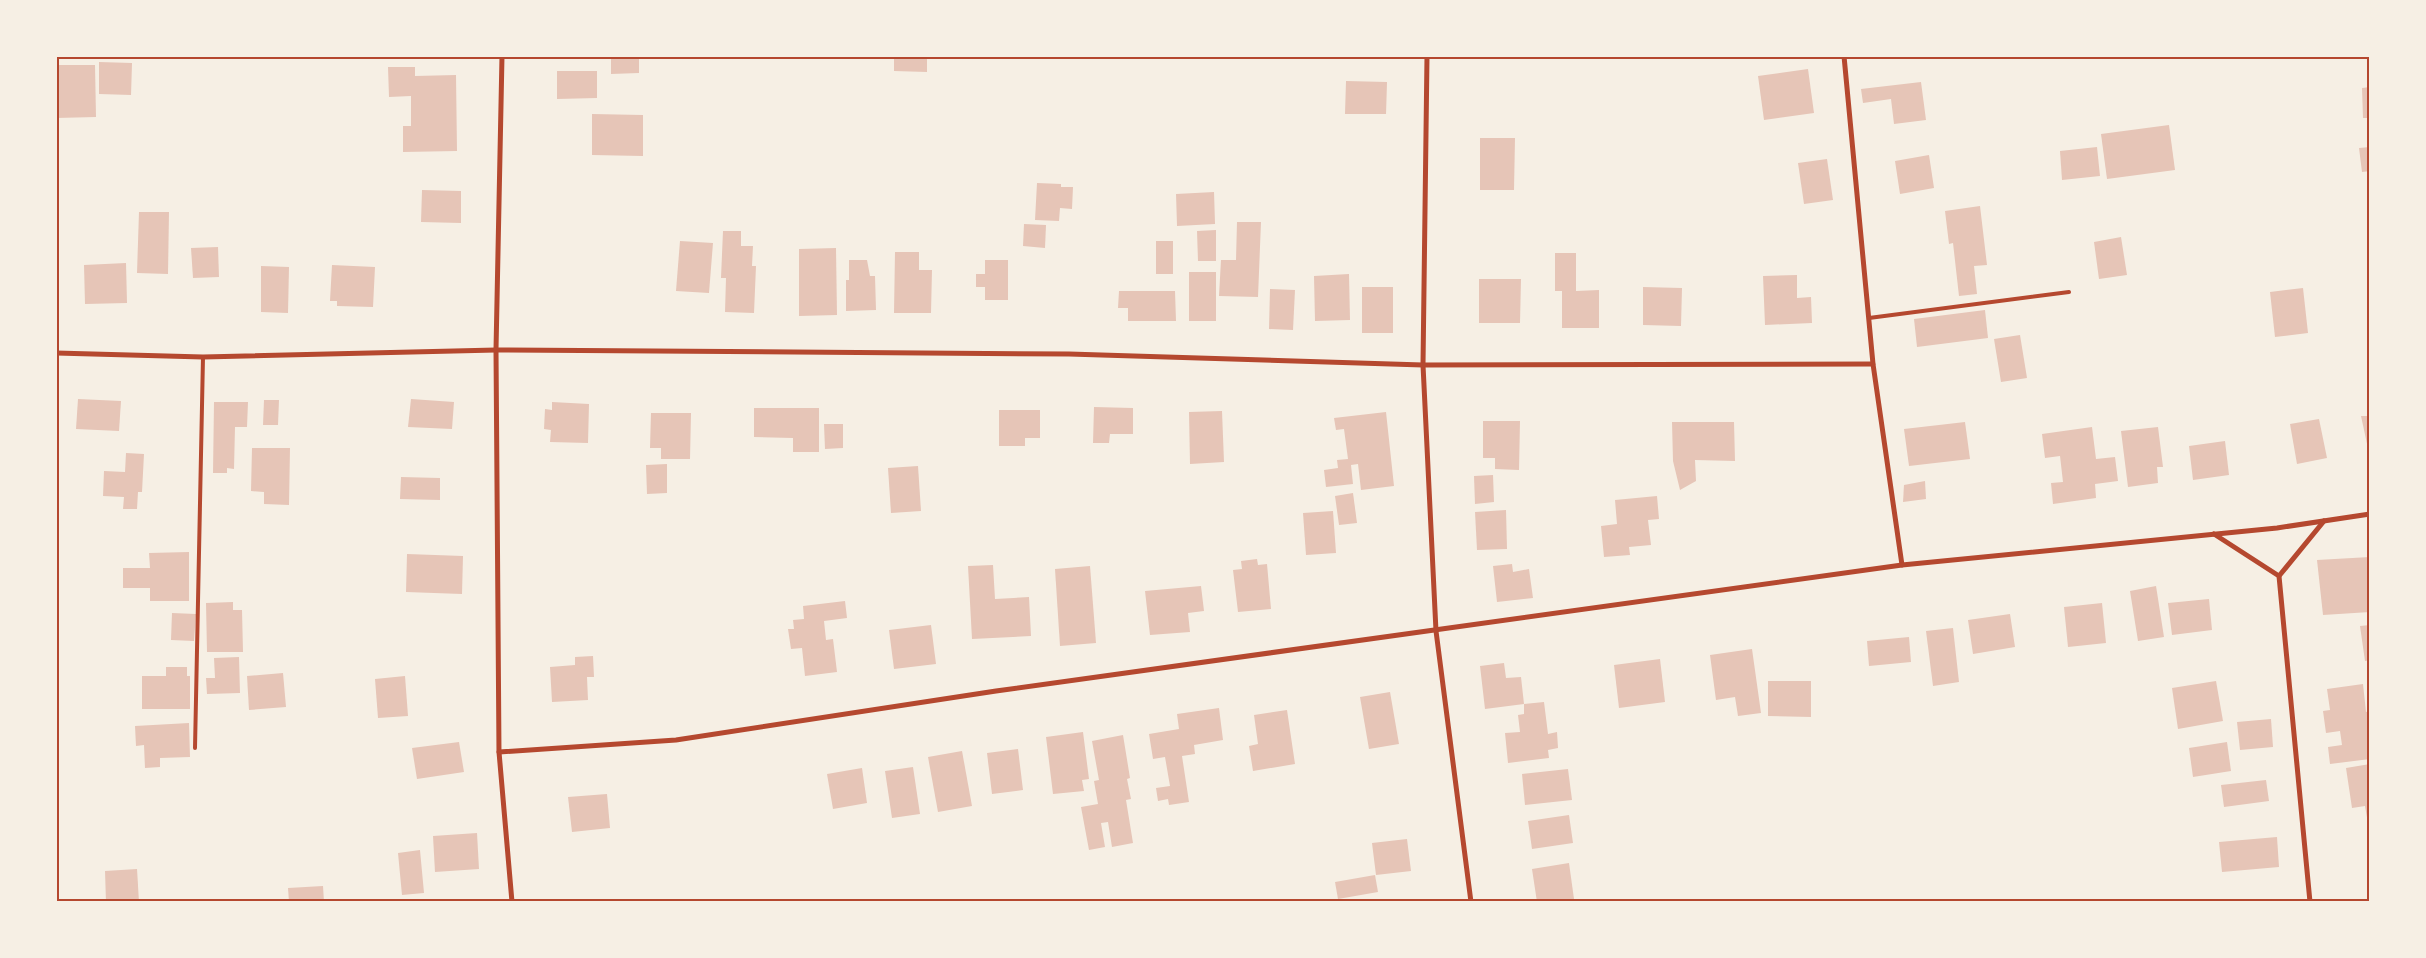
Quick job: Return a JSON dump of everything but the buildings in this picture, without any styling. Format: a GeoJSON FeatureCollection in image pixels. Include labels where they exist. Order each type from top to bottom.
{"type":"FeatureCollection","features":[{"type":"Feature","properties":{"kind":"street"},"geometry":{"type":"LineString","coordinates":[[502,56],[496,350],[499,752],[512,902]]}},
{"type":"Feature","properties":{"kind":"street"},"geometry":{"type":"LineString","coordinates":[[1427,56],[1423,364],[1436,631],[1471,902]]}},
{"type":"Feature","properties":{"kind":"street"},"geometry":{"type":"LineString","coordinates":[[1844,56],[1873,364],[1902,565]]}},
{"type":"Feature","properties":{"kind":"street"},"geometry":{"type":"LineString","coordinates":[[56,353],[203,357],[496,350],[1069,354],[1423,364],[1873,364]]}},
{"type":"Feature","properties":{"kind":"street"},"geometry":{"type":"LineString","coordinates":[[499,752],[676,740],[996,690],[1436,631],[1902,565],[2214,534],[2370,514]]}},
{"type":"Feature","properties":{"kind":"street"},"geometry":{"type":"LineString","coordinates":[[2310,902],[2279,576],[2324,521]]}},
{"type":"Feature","properties":{"kind":"street"},"geometry":{"type":"LineString","coordinates":[[2214,534],[2279,576]]}},
{"type":"Feature","properties":{"kind":"lane"},"geometry":{"type":"LineString","coordinates":[[1869,318],[2069,292]]}},
{"type":"Feature","properties":{"kind":"lane"},"geometry":{"type":"LineString","coordinates":[[195,748],[203,357]]}}]}
